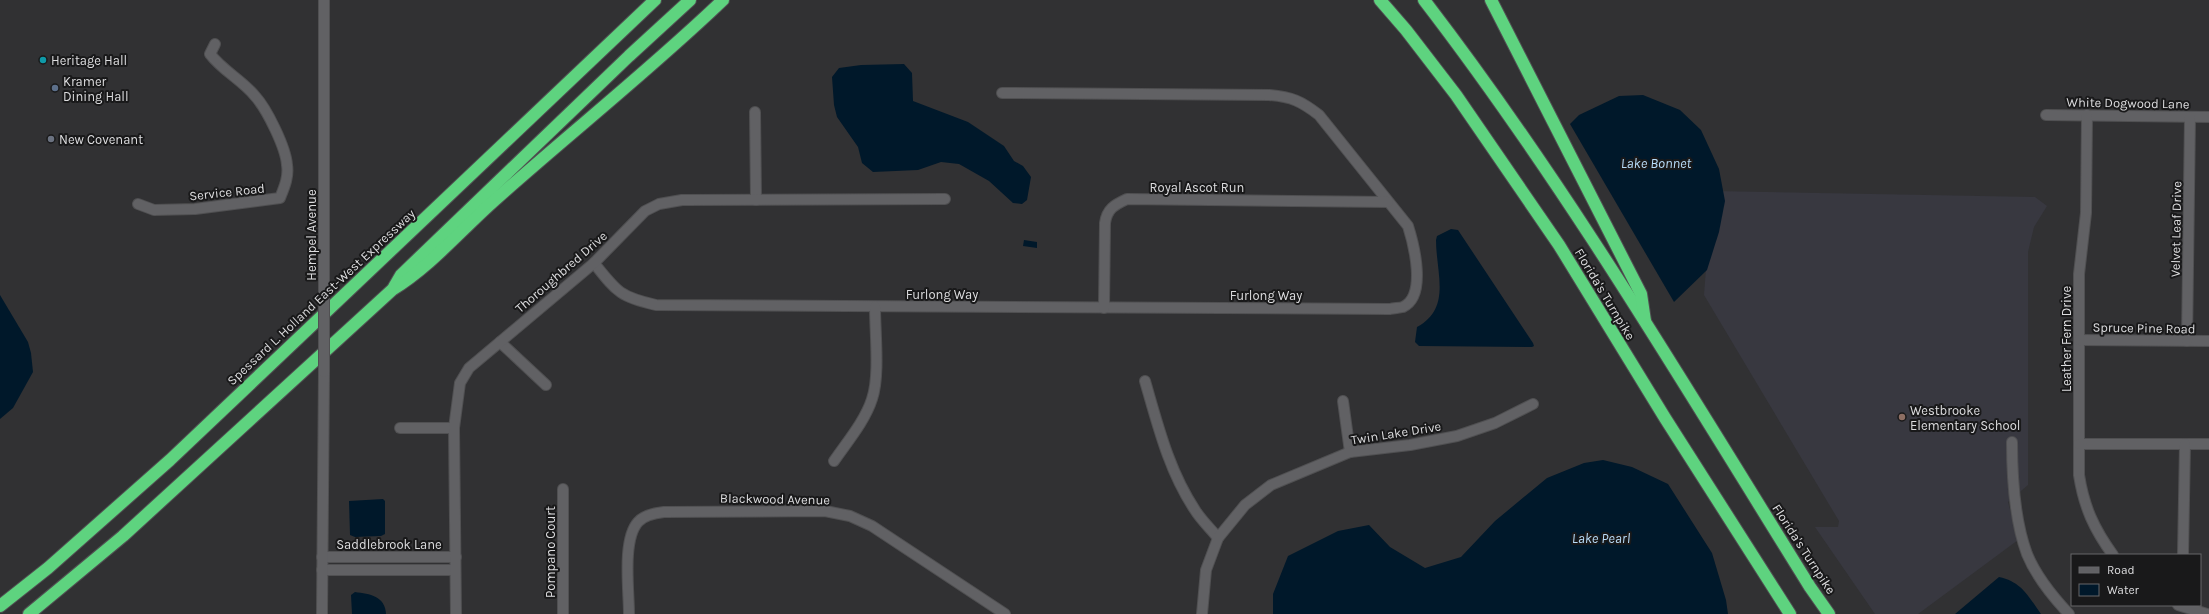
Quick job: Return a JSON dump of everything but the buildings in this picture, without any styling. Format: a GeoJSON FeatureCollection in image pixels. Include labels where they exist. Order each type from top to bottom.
{"type":"FeatureCollection","features":[{"type":"Feature","properties":{"kind":"highway","name":"Spessard L. Holland East-West Expressway"},"geometry":{"type":"LineString","coordinates":[[0,606],[59,559],[170,460],[655,0]]}},
{"type":"Feature","properties":{"kind":"highway"},"geometry":{"type":"LineString","coordinates":[[392,290],[401,275],[629,56],[690,0]]}},
{"type":"Feature","properties":{"kind":"highway"},"geometry":{"type":"LineString","coordinates":[[29,614],[123,536],[392,290],[409,279],[494,200],[641,74],[723,0]]}},
{"type":"Feature","properties":{"kind":"highway","name":"Florida's Turnpike"},"geometry":{"type":"LineString","coordinates":[[1380,0],[1406,30],[1456,95],[1559,244],[1665,418],[1790,614]]}},
{"type":"Feature","properties":{"kind":"highway","name":"Florida's Turnpike"},"geometry":{"type":"LineString","coordinates":[[1424,0],[1483,77],[1535,152],[1645,322],[1810,587],[1829,614]]}},
{"type":"Feature","properties":{"kind":"highway"},"geometry":{"type":"LineString","coordinates":[[1491,0],[1641,294],[1645,322]]}},
{"type":"Feature","properties":{"kind":"street","name":"Hempel Avenue"},"geometry":{"type":"LineString","coordinates":[[322,614],[324,372],[324,0]]}},
{"type":"Feature","properties":{"kind":"street","name":"Service Road"},"geometry":{"type":"LineString","coordinates":[[138,204],[154,210],[195,209],[280,198],[286,184],[288,166],[280,139],[256,96],[218,65],[210,54],[215,44]]}},
{"type":"Feature","properties":{"kind":"street","name":"Furlong Way"},"geometry":{"type":"LineString","coordinates":[[594,263],[615,290],[630,299],[656,305],[1390,309],[1403,306],[1413,297],[1417,285],[1414,246],[1408,226],[1319,115],[1305,104],[1289,97],[1002,93]]}},
{"type":"Feature","properties":{"kind":"street"},"geometry":{"type":"LineString","coordinates":[[755,112],[756,200]]}},
{"type":"Feature","properties":{"kind":"street","name":"White Dogwood Lane"},"geometry":{"type":"LineString","coordinates":[[2046,115],[2209,117]]}},
{"type":"Feature","properties":{"kind":"street","name":"Leather Fern Drive"},"geometry":{"type":"LineString","coordinates":[[2087,115],[2086,213],[2079,274],[2079,475],[2087,507],[2096,532],[2112,554]]}},
{"type":"Feature","properties":{"kind":"street","name":"Velvet Leaf Drive"},"geometry":{"type":"LineString","coordinates":[[2187,341],[2190,117]]}},
{"type":"Feature","properties":{"kind":"street","name":"Thoroughbred Drive"},"geometry":{"type":"LineString","coordinates":[[456,614],[454,428],[460,383],[469,368],[594,263],[645,211],[659,204],[682,200],[945,199]]}},
{"type":"Feature","properties":{"kind":"street","name":"Royal Ascot Run"},"geometry":{"type":"LineString","coordinates":[[1104,308],[1105,223],[1107,213],[1114,205],[1127,199],[1388,202]]}},
{"type":"Feature","properties":{"kind":"street"},"geometry":{"type":"LineString","coordinates":[[834,461],[864,417],[872,399],[875,382],[875,307]]}},
{"type":"Feature","properties":{"kind":"street","name":"Spruce Pine Road"},"geometry":{"type":"LineString","coordinates":[[2079,340],[2209,341]]}},
{"type":"Feature","properties":{"kind":"street"},"geometry":{"type":"LineString","coordinates":[[500,342],[546,385]]}},
{"type":"Feature","properties":{"kind":"street"},"geometry":{"type":"LineString","coordinates":[[1145,381],[1165,451],[1195,511],[1218,538]]}},
{"type":"Feature","properties":{"kind":"street"},"geometry":{"type":"LineString","coordinates":[[1343,401],[1350,452]]}},
{"type":"Feature","properties":{"kind":"street","name":"Twin Lake Drive"},"geometry":{"type":"LineString","coordinates":[[1202,614],[1206,570],[1218,538],[1245,506],[1271,485],[1350,452],[1410,445],[1457,436],[1496,423],[1533,404]]}},
{"type":"Feature","properties":{"kind":"street"},"geometry":{"type":"LineString","coordinates":[[400,428],[454,428]]}},
{"type":"Feature","properties":{"kind":"street"},"geometry":{"type":"LineString","coordinates":[[2012,442],[2012,478],[2015,500],[2027,554],[2050,594],[2069,614]]}},
{"type":"Feature","properties":{"kind":"street"},"geometry":{"type":"LineString","coordinates":[[2078,444],[2209,444]]}},
{"type":"Feature","properties":{"kind":"street"},"geometry":{"type":"LineString","coordinates":[[2183,554],[2186,444]]}},
{"type":"Feature","properties":{"kind":"street","name":"Pompano Court"},"geometry":{"type":"LineString","coordinates":[[563,489],[563,614]]}},
{"type":"Feature","properties":{"kind":"street","name":"Blackwood Avenue"},"geometry":{"type":"LineString","coordinates":[[629,614],[628,545],[632,531],[638,521],[650,514],[664,512],[824,511],[850,516],[872,526],[1005,614]]}},
{"type":"Feature","properties":{"kind":"street","name":"Saddlebrook Lane"},"geometry":{"type":"LineString","coordinates":[[322,557],[456,557]]}},
{"type":"Feature","properties":{"kind":"street","name":"Saddlebrook Lane"},"geometry":{"type":"LineString","coordinates":[[322,570],[455,570]]}},
{"type":"Feature","properties":{"kind":"street"},"geometry":{"type":"LineString","coordinates":[[2182,606],[2208,614]]}},
{"type":"Feature","properties":{"kind":"shaded area","name":"Westbrooke Elementary School"},"geometry":{"type":"Polygon","coordinates":[[[1712,191],[2035,197],[2047,206],[2034,227],[2028,252],[2028,485],[2008,502],[2018,540],[1918,614],[1875,614],[1815,527],[1838,527],[1839,521],[1704,295],[1712,191]]]}},
{"type":"Feature","properties":{"kind":"water"},"geometry":{"type":"Polygon","coordinates":[[[904,64],[912,73],[913,101],[968,122],[1004,146],[1014,161],[1023,166],[1031,177],[1027,200],[1022,204],[1013,203],[989,181],[959,164],[941,162],[918,170],[873,172],[862,163],[858,147],[837,117],[834,105],[832,77],[839,68],[861,65],[904,64]]]}},
{"type":"Feature","properties":{"kind":"water","name":"Lake Bonnet"},"geometry":{"type":"Polygon","coordinates":[[[1643,95],[1680,110],[1701,130],[1719,169],[1725,201],[1719,232],[1707,270],[1674,302],[1570,124],[1579,115],[1619,96],[1643,95]]]}},
{"type":"Feature","properties":{"kind":"water"},"geometry":{"type":"Polygon","coordinates":[[[1451,229],[1458,230],[1534,346],[1419,346],[1415,342],[1417,327],[1428,319],[1435,310],[1438,300],[1440,289],[1436,240],[1437,236],[1451,229]]]}},
{"type":"Feature","properties":{"kind":"water"},"geometry":{"type":"Polygon","coordinates":[[[1024,240],[1037,242],[1037,248],[1023,246],[1024,240]]]}},
{"type":"Feature","properties":{"kind":"water"},"geometry":{"type":"Polygon","coordinates":[[[0,295],[28,342],[33,372],[13,408],[0,419],[0,295]]]}},
{"type":"Feature","properties":{"kind":"water","name":"Lake Pearl"},"geometry":{"type":"Polygon","coordinates":[[[1603,460],[1632,467],[1668,484],[1712,553],[1726,600],[1728,614],[1273,614],[1273,594],[1288,556],[1338,531],[1369,525],[1390,547],[1425,568],[1461,557],[1495,521],[1547,478],[1584,463],[1603,460]]]}},
{"type":"Feature","properties":{"kind":"water"},"geometry":{"type":"Polygon","coordinates":[[[383,499],[385,501],[385,534],[381,536],[355,537],[350,535],[349,501],[383,499]]]}},
{"type":"Feature","properties":{"kind":"water"},"geometry":{"type":"Polygon","coordinates":[[[1999,577],[2007,579],[2019,586],[2041,614],[1955,614],[1999,577]]]}},
{"type":"Feature","properties":{"kind":"water"},"geometry":{"type":"Polygon","coordinates":[[[355,592],[376,597],[383,603],[386,614],[352,614],[351,595],[355,592]]]}},
{"type":"Feature","properties":{"kind":"place","name":"Heritage Hall"},"geometry":{"type":"Point","coordinates":[43,60]}},
{"type":"Feature","properties":{"kind":"place","name":"Kramer Dining Hall"},"geometry":{"type":"Point","coordinates":[55,88]}},
{"type":"Feature","properties":{"kind":"place","name":"New Covenant"},"geometry":{"type":"Point","coordinates":[51,139]}},
{"type":"Feature","properties":{"kind":"place","name":"Westbrooke Elementary School"},"geometry":{"type":"Point","coordinates":[1902,417]}}]}
